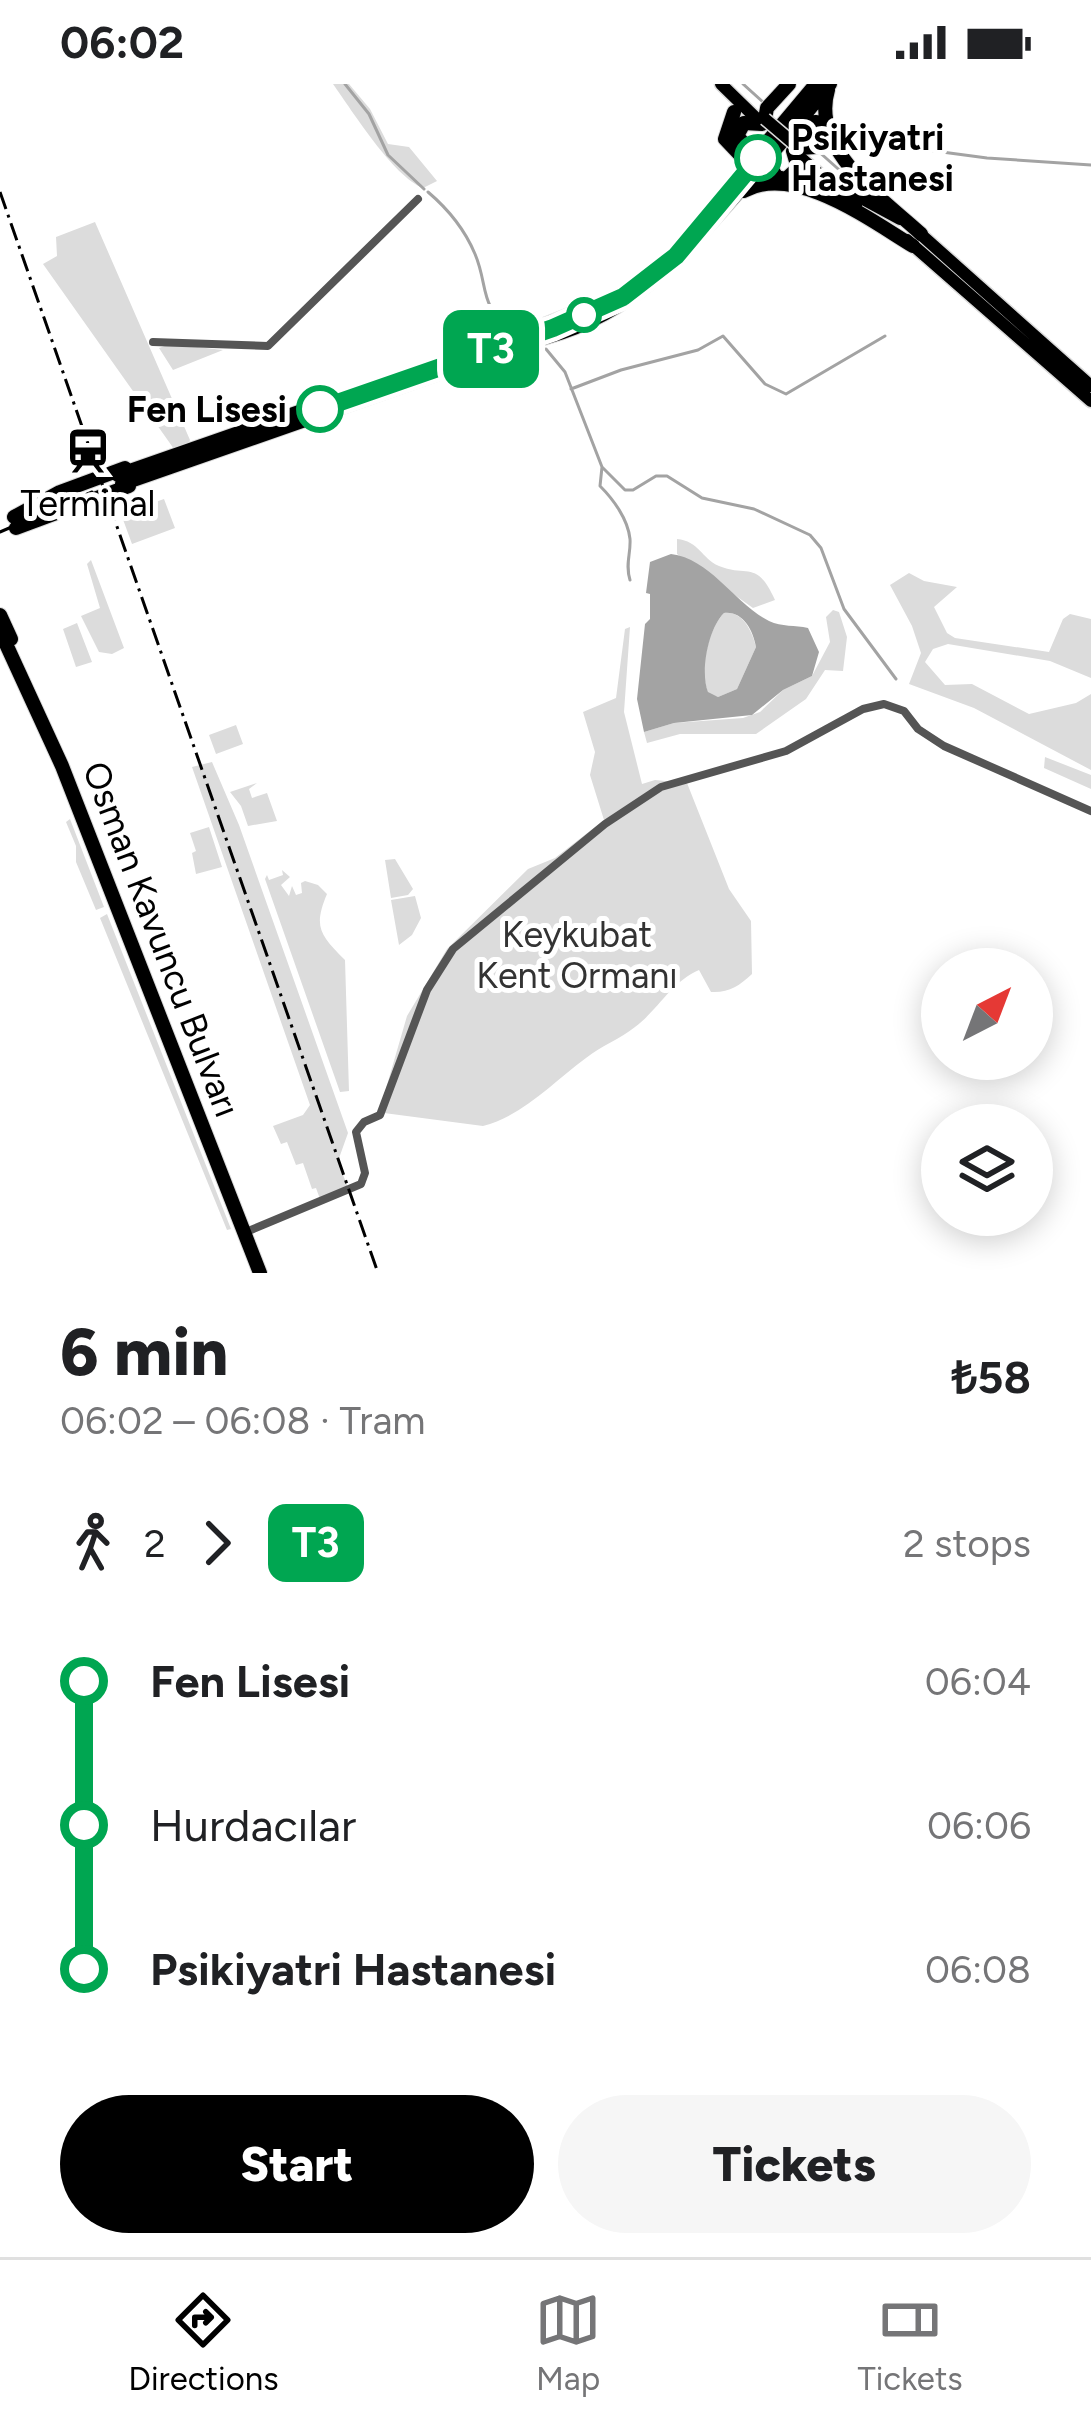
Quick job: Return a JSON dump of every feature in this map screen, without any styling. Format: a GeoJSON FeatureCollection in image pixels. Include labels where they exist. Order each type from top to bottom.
{"type":"FeatureCollection","features":[{"type":"Feature","properties":{"kind":"highway"},"geometry":{"type":"LineString","coordinates":[[770,148],[747,147],[736,136],[746,122],[763,121],[767,108],[789,84]]}},
{"type":"Feature","properties":{"kind":"highway"},"geometry":{"type":"LineString","coordinates":[[0,536],[10,523],[119,479],[569,332],[651,285],[691,248],[822,84]]}},
{"type":"Feature","properties":{"kind":"highway"},"geometry":{"type":"LineString","coordinates":[[822,84],[824,107],[840,154],[917,240]]}},
{"type":"Feature","properties":{"kind":"highway"},"geometry":{"type":"LineString","coordinates":[[740,105],[725,137],[747,160]]}},
{"type":"Feature","properties":{"kind":"highway"},"geometry":{"type":"LineString","coordinates":[[770,148],[773,172],[788,179],[798,168],[796,150],[816,147],[824,132],[814,121],[792,121]]}},
{"type":"Feature","properties":{"kind":"highway"},"geometry":{"type":"LineString","coordinates":[[200,452],[613,299],[660,267],[686,241],[747,160],[770,148]]}},
{"type":"Feature","properties":{"kind":"highway"},"geometry":{"type":"LineString","coordinates":[[734,197],[764,183],[819,194],[917,240]]}},
{"type":"Feature","properties":{"kind":"highway"},"geometry":{"type":"LineString","coordinates":[[0,615],[35,712]]}},
{"type":"Feature","properties":{"kind":"highway","name":"Osman Kavuncu Bulvarı"},"geometry":{"type":"LineString","coordinates":[[0,631],[256,1273]]}},
{"type":"Feature","properties":{"kind":"highway","name":"Osman Kavuncu Bulvarı"},"geometry":{"type":"LineString","coordinates":[[0,642],[35,712]]}},
{"type":"Feature","properties":{"kind":"highway"},"geometry":{"type":"LineString","coordinates":[[0,652],[35,712]]}},
{"type":"Feature","properties":{"kind":"main road"},"geometry":{"type":"LineString","coordinates":[[725,84],[740,105],[917,240],[1091,386]]}},
{"type":"Feature","properties":{"kind":"main road"},"geometry":{"type":"LineString","coordinates":[[917,240],[1091,401]]}},
{"type":"Feature","properties":{"kind":"street"},"geometry":{"type":"LineString","coordinates":[[153,342],[268,346],[418,199],[276,335],[253,345]]}},
{"type":"Feature","properties":{"kind":"street"},"geometry":{"type":"LineString","coordinates":[[240,1233],[361,1184],[365,1173],[356,1132],[380,1114],[407,1037],[442,962],[466,935],[655,790],[786,751],[863,709],[884,704],[904,711],[944,746],[1091,811]]}},
{"type":"Feature","properties":{"kind":"green space"},"geometry":{"type":"Polygon","coordinates":[[[333,84],[349,84],[370,109],[388,144],[409,147],[437,181],[423,188],[399,171],[333,84]]]}},
{"type":"Feature","properties":{"kind":"green space"},"geometry":{"type":"Polygon","coordinates":[[[95,222],[190,440],[188,445],[174,449],[43,264],[57,256],[56,237],[95,222]]]}},
{"type":"Feature","properties":{"kind":"green space"},"geometry":{"type":"Polygon","coordinates":[[[171,344],[223,350],[173,370],[159,348],[171,344]]]}},
{"type":"Feature","properties":{"kind":"green space"},"geometry":{"type":"Polygon","coordinates":[[[164,499],[175,528],[132,544],[121,514],[164,499]]]}},
{"type":"Feature","properties":{"kind":"green space"},"geometry":{"type":"Polygon","coordinates":[[[677,539],[690,543],[719,566],[757,574],[775,600],[753,608],[677,554],[677,539]]]}},
{"type":"Feature","properties":{"kind":"green space"},"geometry":{"type":"Polygon","coordinates":[[[91,560],[124,648],[112,654],[99,652],[81,616],[100,608],[87,564],[91,560]]]}},
{"type":"Feature","properties":{"kind":"green space"},"geometry":{"type":"Polygon","coordinates":[[[909,573],[957,587],[934,607],[947,633],[955,638],[1049,652],[1063,619],[1070,614],[1091,619],[1091,678],[1050,661],[948,644],[933,649],[925,662],[945,685],[972,684],[1029,714],[1076,703],[1091,694],[1091,770],[974,708],[909,684],[921,653],[890,585],[909,573]]]}},
{"type":"Feature","properties":{"kind":"green space"},"geometry":{"type":"Polygon","coordinates":[[[833,610],[839,612],[847,637],[843,671],[825,670],[806,699],[756,734],[680,734],[647,743],[644,732],[674,723],[743,718],[760,712],[783,690],[812,676],[830,642],[826,617],[833,610]]]}},
{"type":"Feature","properties":{"kind":"green space"},"geometry":{"type":"Polygon","coordinates":[[[724,613],[741,619],[756,647],[737,689],[718,697],[709,694],[705,664],[713,630],[724,613]]]}},
{"type":"Feature","properties":{"kind":"green space"},"geometry":{"type":"Polygon","coordinates":[[[77,623],[92,662],[76,667],[63,629],[77,623]]]}},
{"type":"Feature","properties":{"kind":"green space","name":"Keykubat Kent Ormanı"},"geometry":{"type":"Polygon","coordinates":[[[630,627],[624,712],[642,784],[655,780],[687,783],[729,889],[751,921],[752,974],[733,988],[717,992],[711,992],[699,970],[689,975],[635,1027],[498,1121],[483,1126],[384,1113],[380,1109],[407,1016],[447,949],[528,869],[555,858],[604,820],[590,775],[595,752],[583,712],[616,698],[625,629],[630,627]]]}},
{"type":"Feature","properties":{"kind":"green space"},"geometry":{"type":"Polygon","coordinates":[[[236,725],[243,744],[216,754],[209,735],[236,725]]]}},
{"type":"Feature","properties":{"kind":"green space"},"geometry":{"type":"Polygon","coordinates":[[[1045,757],[1091,775],[1091,789],[1044,768],[1045,757]]]}},
{"type":"Feature","properties":{"kind":"green space"},"geometry":{"type":"Polygon","coordinates":[[[212,762],[239,825],[348,1133],[338,1161],[348,1188],[320,1199],[303,1163],[296,1165],[287,1142],[281,1144],[273,1126],[303,1115],[310,1105],[192,767],[212,762]]]}},
{"type":"Feature","properties":{"kind":"green space"},"geometry":{"type":"Polygon","coordinates":[[[257,783],[249,789],[252,798],[267,793],[277,821],[248,826],[230,792],[257,783]]]}},
{"type":"Feature","properties":{"kind":"green space"},"geometry":{"type":"Polygon","coordinates":[[[70,819],[104,907],[96,910],[76,862],[76,846],[66,822],[70,819]]]}},
{"type":"Feature","properties":{"kind":"green space"},"geometry":{"type":"Polygon","coordinates":[[[209,827],[222,867],[196,874],[190,833],[209,827]]]}},
{"type":"Feature","properties":{"kind":"green space"},"geometry":{"type":"Polygon","coordinates":[[[395,859],[413,889],[408,895],[391,898],[385,860],[395,859]]]}},
{"type":"Feature","properties":{"kind":"green space"},"geometry":{"type":"Polygon","coordinates":[[[282,870],[290,877],[281,885],[289,896],[292,886],[296,895],[302,893],[305,881],[327,894],[321,930],[345,960],[349,1091],[340,1092],[265,879],[283,875],[282,870]]]}},
{"type":"Feature","properties":{"kind":"green space"},"geometry":{"type":"Polygon","coordinates":[[[415,896],[421,918],[412,935],[399,945],[391,900],[415,896]]]}},
{"type":"Feature","properties":{"kind":"green space"},"geometry":{"type":"Polygon","coordinates":[[[107,914],[231,1229],[227,1230],[100,918],[107,914]]]}},
{"type":"Feature","properties":{"kind":"shaded area"},"geometry":{"type":"Polygon","coordinates":[[[671,554],[685,558],[711,573],[769,621],[808,628],[819,652],[812,676],[783,690],[752,715],[674,723],[644,732],[637,699],[645,624],[650,619],[650,594],[646,593],[650,562],[671,554]],[[731,613],[718,620],[707,651],[706,684],[708,692],[718,697],[737,689],[756,647],[746,623],[731,613]]]}},
{"type":"Feature","properties":{"kind":"waterway"},"geometry":{"type":"LineString","coordinates":[[345,84],[369,114],[388,155],[424,189]]}},
{"type":"Feature","properties":{"kind":"waterway"},"geometry":{"type":"LineString","coordinates":[[743,84],[764,103]]}},
{"type":"Feature","properties":{"kind":"waterway"},"geometry":{"type":"LineString","coordinates":[[846,147],[867,142],[987,158],[1091,165]]}},
{"type":"Feature","properties":{"kind":"waterway"},"geometry":{"type":"LineString","coordinates":[[818,151],[863,191]]}},
{"type":"Feature","properties":{"kind":"waterway"},"geometry":{"type":"LineString","coordinates":[[428,192],[466,237],[489,304],[513,329]]}},
{"type":"Feature","properties":{"kind":"waterway"},"geometry":{"type":"LineString","coordinates":[[571,389],[698,350],[723,336],[765,384],[786,394],[885,336]]}},
{"type":"Feature","properties":{"kind":"waterway"},"geometry":{"type":"LineString","coordinates":[[546,349],[565,372],[602,467],[600,486],[626,524],[630,580]]}},
{"type":"Feature","properties":{"kind":"waterway"},"geometry":{"type":"LineString","coordinates":[[602,467],[625,490],[667,476],[702,498],[754,509],[810,535],[821,548],[844,609],[896,679]]}},
{"type":"Feature","properties":{"kind":"tram line"},"geometry":{"type":"LineString","coordinates":[[121,481],[552,330],[624,298],[671,262],[826,84]]}},
{"type":"Feature","properties":{"kind":"tram line","name":"T3"},"geometry":{"type":"LineString","coordinates":[[320,409],[553,328],[623,297],[676,256],[758,158]]}},
{"type":"Feature","properties":{"kind":"tram line"},"geometry":{"type":"LineString","coordinates":[[0,532],[92,492]]}},
{"type":"Feature","properties":{"kind":"railway"},"geometry":{"type":"LineString","coordinates":[[0,192],[378,1273]]}},
{"type":"Feature","properties":{"kind":"place","name":"Psikiyatri Hastanesi"},"geometry":{"type":"Point","coordinates":[758,158]}},
{"type":"Feature","properties":{"kind":"place","name":"Fen Lisesi"},"geometry":{"type":"Point","coordinates":[320,409]}},
{"type":"Feature","properties":{"kind":"place","name":"Terminal"},"geometry":{"type":"Point","coordinates":[88,451]}}]}
